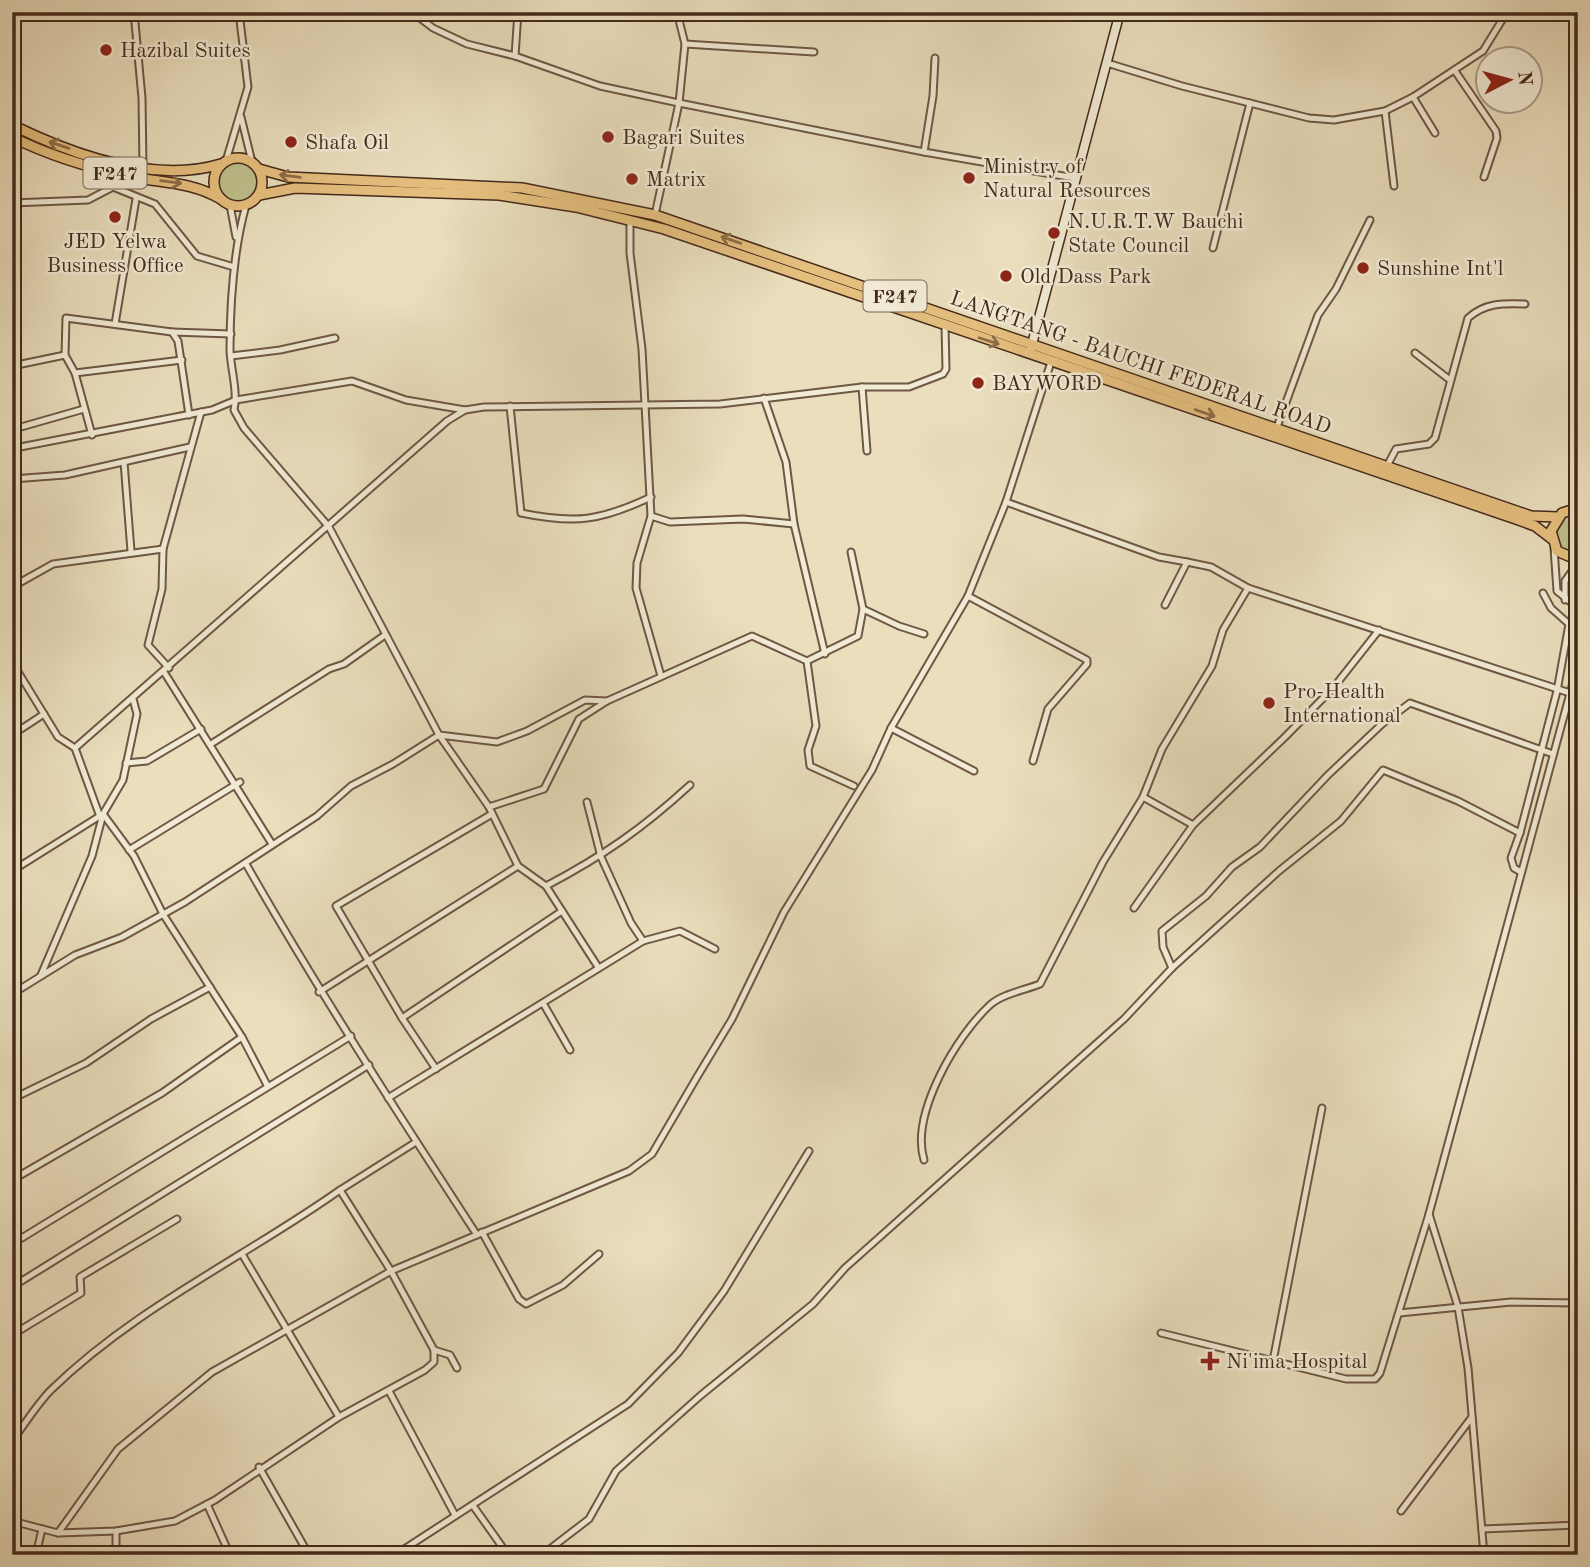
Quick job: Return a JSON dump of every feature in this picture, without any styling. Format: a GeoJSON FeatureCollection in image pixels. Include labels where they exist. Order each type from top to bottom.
{"type":"FeatureCollection","features":[{"type":"Feature","properties":{"kind":"main road","name":"F247"},"geometry":{"type":"LineString","coordinates":[[12,125],[78,152],[143,167],[190,172],[236,158],[252,162]]}},
{"type":"Feature","properties":{"kind":"main road","name":"F247"},"geometry":{"type":"LineString","coordinates":[[12,137],[46,153],[124,175],[190,184],[230,205]]}},
{"type":"Feature","properties":{"kind":"main road"},"geometry":{"type":"LineString","coordinates":[[252,162],[259,169],[263,180],[259,195]]}},
{"type":"Feature","properties":{"kind":"main road"},"geometry":{"type":"LineString","coordinates":[[221,199],[214,179],[224,163]]}},
{"type":"Feature","properties":{"kind":"main road","name":"LANGTANG - BAUCHI FEDERAL ROAD"},"geometry":{"type":"LineString","coordinates":[[259,169],[288,177],[522,188],[655,215],[1033,342],[1531,516],[1558,517]]}},
{"type":"Feature","properties":{"kind":"main road","name":"LANGTANG - BAUCHI FEDERAL ROAD"},"geometry":{"type":"LineString","coordinates":[[259,195],[295,188],[460,192],[535,200],[630,220],[861,294],[945,326],[1513,518],[1535,526],[1552,541]]}},
{"type":"Feature","properties":{"kind":"main road","name":"F247"},"geometry":{"type":"LineString","coordinates":[[246,205],[259,195]]}},
{"type":"Feature","properties":{"kind":"main road"},"geometry":{"type":"LineString","coordinates":[[230,205],[246,205]]}},
{"type":"Feature","properties":{"kind":"main road"},"geometry":{"type":"LineString","coordinates":[[1552,541],[1558,517],[1567,510],[1578,508]]}},
{"type":"Feature","properties":{"kind":"main road","name":"F247"},"geometry":{"type":"LineString","coordinates":[[1552,541],[1564,557],[1578,562]]}},
{"type":"Feature","properties":{"kind":"street"},"geometry":{"type":"LineString","coordinates":[[134,12],[142,99],[143,167]]}},
{"type":"Feature","properties":{"kind":"street"},"geometry":{"type":"LineString","coordinates":[[224,163],[248,87],[239,12]]}},
{"type":"Feature","properties":{"kind":"street"},"geometry":{"type":"LineString","coordinates":[[412,12],[433,28],[467,44],[515,56],[600,86],[924,152],[1075,178]]}},
{"type":"Feature","properties":{"kind":"street"},"geometry":{"type":"LineString","coordinates":[[515,56],[517,12]]}},
{"type":"Feature","properties":{"kind":"street"},"geometry":{"type":"LineString","coordinates":[[655,215],[679,103],[685,44],[677,12]]}},
{"type":"Feature","properties":{"kind":"street"},"geometry":{"type":"LineString","coordinates":[[1029,354],[1120,12]]}},
{"type":"Feature","properties":{"kind":"street"},"geometry":{"type":"LineString","coordinates":[[1107,63],[1321,120],[1385,111],[1413,97],[1490,44],[1507,12]]}},
{"type":"Feature","properties":{"kind":"street"},"geometry":{"type":"LineString","coordinates":[[685,44],[814,52]]}},
{"type":"Feature","properties":{"kind":"street"},"geometry":{"type":"LineString","coordinates":[[924,152],[930,123],[935,58]]}},
{"type":"Feature","properties":{"kind":"street"},"geometry":{"type":"LineString","coordinates":[[1454,71],[1496,131],[1497,138],[1484,177]]}},
{"type":"Feature","properties":{"kind":"street"},"geometry":{"type":"LineString","coordinates":[[1413,97],[1435,133]]}},
{"type":"Feature","properties":{"kind":"street"},"geometry":{"type":"LineString","coordinates":[[1213,248],[1250,103]]}},
{"type":"Feature","properties":{"kind":"street"},"geometry":{"type":"LineString","coordinates":[[1385,111],[1394,186]]}},
{"type":"Feature","properties":{"kind":"street"},"geometry":{"type":"LineString","coordinates":[[241,113],[252,162]]}},
{"type":"Feature","properties":{"kind":"street"},"geometry":{"type":"LineString","coordinates":[[12,234],[15,204],[79,202],[113,187],[124,175]]}},
{"type":"Feature","properties":{"kind":"street"},"geometry":{"type":"LineString","coordinates":[[113,187],[161,210],[197,256],[234,267]]}},
{"type":"Feature","properties":{"kind":"street"},"geometry":{"type":"LineString","coordinates":[[115,324],[136,199]]}},
{"type":"Feature","properties":{"kind":"street"},"geometry":{"type":"LineString","coordinates":[[230,205],[236,240]]}},
{"type":"Feature","properties":{"kind":"street"},"geometry":{"type":"LineString","coordinates":[[246,205],[236,240],[234,267],[231,334],[236,400],[234,410],[244,428],[329,527],[439,735],[491,811],[517,866],[545,886],[598,967]]}},
{"type":"Feature","properties":{"kind":"street"},"geometry":{"type":"LineString","coordinates":[[630,220],[630,253],[645,404],[651,516],[637,563],[636,588],[661,676]]}},
{"type":"Feature","properties":{"kind":"street"},"geometry":{"type":"LineString","coordinates":[[1277,427],[1318,314],[1336,289],[1370,220]]}},
{"type":"Feature","properties":{"kind":"street"},"geometry":{"type":"LineString","coordinates":[[1387,466],[1396,449],[1429,444],[1435,438],[1468,318],[1479,309],[1499,303],[1525,304]]}},
{"type":"Feature","properties":{"kind":"street"},"geometry":{"type":"LineString","coordinates":[[92,435],[75,373],[65,355],[66,318],[172,332],[231,334]]}},
{"type":"Feature","properties":{"kind":"street"},"geometry":{"type":"LineString","coordinates":[[15,448],[189,415],[236,400],[352,381],[406,400],[465,411],[510,406],[720,404],[862,387],[909,387],[943,374],[946,369],[945,326]]}},
{"type":"Feature","properties":{"kind":"street"},"geometry":{"type":"LineString","coordinates":[[172,332],[178,341],[182,359],[189,415]]}},
{"type":"Feature","properties":{"kind":"street"},"geometry":{"type":"LineString","coordinates":[[231,356],[280,351],[335,338]]}},
{"type":"Feature","properties":{"kind":"street"},"geometry":{"type":"LineString","coordinates":[[1415,353],[1450,380]]}},
{"type":"Feature","properties":{"kind":"street"},"geometry":{"type":"LineString","coordinates":[[12,366],[65,355]]}},
{"type":"Feature","properties":{"kind":"street"},"geometry":{"type":"LineString","coordinates":[[75,373],[182,359]]}},
{"type":"Feature","properties":{"kind":"street"},"geometry":{"type":"LineString","coordinates":[[58,1533],[103,1467],[125,1443],[212,1372],[391,1271],[629,1171],[652,1154],[732,1019],[784,912],[872,770],[891,728],[968,596],[1006,502],[1051,362]]}},
{"type":"Feature","properties":{"kind":"street"},"geometry":{"type":"LineString","coordinates":[[862,387],[867,451]]}},
{"type":"Feature","properties":{"kind":"street"},"geometry":{"type":"LineString","coordinates":[[764,398],[786,462],[794,524],[825,654]]}},
{"type":"Feature","properties":{"kind":"street"},"geometry":{"type":"LineString","coordinates":[[510,406],[521,513],[563,521],[612,514],[650,498]]}},
{"type":"Feature","properties":{"kind":"street"},"geometry":{"type":"LineString","coordinates":[[84,409],[15,429],[13,479],[65,475],[190,447]]}},
{"type":"Feature","properties":{"kind":"street"},"geometry":{"type":"LineString","coordinates":[[75,748],[167,670],[447,421],[465,411]]}},
{"type":"Feature","properties":{"kind":"street"},"geometry":{"type":"LineString","coordinates":[[201,412],[190,447],[181,492],[163,549],[162,589],[148,645],[167,670],[272,844]]}},
{"type":"Feature","properties":{"kind":"street"},"geometry":{"type":"LineString","coordinates":[[124,461],[131,551]]}},
{"type":"Feature","properties":{"kind":"street"},"geometry":{"type":"LineString","coordinates":[[1567,510],[1578,501]]}},
{"type":"Feature","properties":{"kind":"street"},"geometry":{"type":"LineString","coordinates":[[1006,502],[1159,557],[1210,567],[1248,587],[1557,691],[1570,693]]}},
{"type":"Feature","properties":{"kind":"street"},"geometry":{"type":"LineString","coordinates":[[651,516],[670,522],[743,519],[794,524]]}},
{"type":"Feature","properties":{"kind":"street"},"geometry":{"type":"LineString","coordinates":[[1552,541],[1557,591],[1578,608]]}},
{"type":"Feature","properties":{"kind":"street"},"geometry":{"type":"LineString","coordinates":[[12,587],[53,564],[131,551],[163,549]]}},
{"type":"Feature","properties":{"kind":"street"},"geometry":{"type":"LineString","coordinates":[[436,1069],[402,1018],[336,906],[491,811],[544,789],[579,719],[607,701],[752,636],[807,661],[858,636],[863,609],[851,552]]}},
{"type":"Feature","properties":{"kind":"street"},"geometry":{"type":"LineString","coordinates":[[1166,605],[1187,562]]}},
{"type":"Feature","properties":{"kind":"street"},"geometry":{"type":"LineString","coordinates":[[1565,600],[1565,581],[1578,562]]}},
{"type":"Feature","properties":{"kind":"street"},"geometry":{"type":"LineString","coordinates":[[924,1160],[925,1122],[932,1090],[959,1042],[992,1003],[1040,984],[1103,862],[1143,797],[1162,749],[1212,666],[1223,630],[1248,587]]}},
{"type":"Feature","properties":{"kind":"street"},"geometry":{"type":"LineString","coordinates":[[1521,872],[1514,868],[1511,858],[1557,691],[1569,624],[1551,608],[1543,593]]}},
{"type":"Feature","properties":{"kind":"street"},"geometry":{"type":"LineString","coordinates":[[968,596],[1087,660],[1087,664],[1048,709],[1033,761]]}},
{"type":"Feature","properties":{"kind":"street"},"geometry":{"type":"LineString","coordinates":[[863,609],[924,634]]}},
{"type":"Feature","properties":{"kind":"street"},"geometry":{"type":"LineString","coordinates":[[1134,908],[1193,825],[1286,737],[1334,687],[1379,630]]}},
{"type":"Feature","properties":{"kind":"street"},"geometry":{"type":"LineString","coordinates":[[211,744],[329,669],[344,664],[385,635]]}},
{"type":"Feature","properties":{"kind":"street"},"geometry":{"type":"LineString","coordinates":[[807,661],[816,726],[808,750],[810,766],[854,786]]}},
{"type":"Feature","properties":{"kind":"street"},"geometry":{"type":"LineString","coordinates":[[12,662],[58,737],[75,748],[101,814],[129,850],[163,914],[242,1037],[267,1085]]}},
{"type":"Feature","properties":{"kind":"street"},"geometry":{"type":"LineString","coordinates":[[1161,1333],[1346,1379],[1375,1379],[1385,1362],[1391,1332],[1429,1214],[1578,664]]}},
{"type":"Feature","properties":{"kind":"street"},"geometry":{"type":"LineString","coordinates":[[41,975],[92,856],[101,814],[124,780],[125,763],[137,713],[133,699]]}},
{"type":"Feature","properties":{"kind":"street"},"geometry":{"type":"LineString","coordinates":[[12,994],[75,956],[122,937],[246,864],[317,816],[351,786],[439,735],[497,742],[527,731],[585,700],[607,701]]}},
{"type":"Feature","properties":{"kind":"street"},"geometry":{"type":"LineString","coordinates":[[1172,968],[1163,947],[1162,931],[1206,897],[1232,867],[1260,847],[1328,775],[1382,724],[1410,703],[1553,754]]}},
{"type":"Feature","properties":{"kind":"street"},"geometry":{"type":"LineString","coordinates":[[12,735],[44,714]]}},
{"type":"Feature","properties":{"kind":"street"},"geometry":{"type":"LineString","coordinates":[[891,728],[974,771]]}},
{"type":"Feature","properties":{"kind":"street"},"geometry":{"type":"LineString","coordinates":[[125,763],[147,761],[201,729]]}},
{"type":"Feature","properties":{"kind":"street"},"geometry":{"type":"LineString","coordinates":[[542,1555],[589,1518],[616,1471],[700,1396],[813,1304],[845,1268],[1124,1019],[1172,968],[1279,871],[1341,821],[1383,770],[1458,801],[1520,833]]}},
{"type":"Feature","properties":{"kind":"street"},"geometry":{"type":"LineString","coordinates":[[129,850],[238,784]]}},
{"type":"Feature","properties":{"kind":"street"},"geometry":{"type":"LineString","coordinates":[[545,886],[601,857],[645,825],[690,785]]}},
{"type":"Feature","properties":{"kind":"street"},"geometry":{"type":"LineString","coordinates":[[1143,797],[1193,825]]}},
{"type":"Feature","properties":{"kind":"street"},"geometry":{"type":"LineString","coordinates":[[587,802],[601,857],[631,923],[643,941]]}},
{"type":"Feature","properties":{"kind":"street"},"geometry":{"type":"LineString","coordinates":[[12,871],[101,814]]}},
{"type":"Feature","properties":{"kind":"street"},"geometry":{"type":"LineString","coordinates":[[246,864],[319,992],[351,1036],[416,1142],[479,1233],[519,1299],[526,1304],[563,1285],[599,1254]]}},
{"type":"Feature","properties":{"kind":"street"},"geometry":{"type":"LineString","coordinates":[[319,992],[517,866]]}},
{"type":"Feature","properties":{"kind":"street"},"geometry":{"type":"LineString","coordinates":[[402,1018],[562,911]]}},
{"type":"Feature","properties":{"kind":"street"},"geometry":{"type":"LineString","coordinates":[[388,1098],[643,941],[680,931],[715,949]]}},
{"type":"Feature","properties":{"kind":"street"},"geometry":{"type":"LineString","coordinates":[[12,1099],[86,1063],[151,1019],[210,987]]}},
{"type":"Feature","properties":{"kind":"street"},"geometry":{"type":"LineString","coordinates":[[543,1003],[570,1050]]}},
{"type":"Feature","properties":{"kind":"street"},"geometry":{"type":"LineString","coordinates":[[12,1244],[267,1085],[351,1036]]}},
{"type":"Feature","properties":{"kind":"street"},"geometry":{"type":"LineString","coordinates":[[12,1180],[162,1093],[242,1037]]}},
{"type":"Feature","properties":{"kind":"street"},"geometry":{"type":"LineString","coordinates":[[12,1287],[369,1065]]}},
{"type":"Feature","properties":{"kind":"street"},"geometry":{"type":"LineString","coordinates":[[1273,1361],[1322,1108]]}},
{"type":"Feature","properties":{"kind":"street"},"geometry":{"type":"LineString","coordinates":[[12,1441],[50,1391],[138,1317],[416,1142]]}},
{"type":"Feature","properties":{"kind":"street"},"geometry":{"type":"LineString","coordinates":[[395,1555],[455,1514],[474,1507],[628,1404],[678,1353],[724,1291],[809,1151]]}},
{"type":"Feature","properties":{"kind":"street"},"geometry":{"type":"LineString","coordinates":[[12,1521],[58,1533],[116,1531],[175,1521],[207,1504],[259,1467],[339,1417],[389,1391],[434,1363],[434,1350],[391,1271],[340,1190]]}},
{"type":"Feature","properties":{"kind":"street"},"geometry":{"type":"LineString","coordinates":[[1429,1214],[1458,1307],[1472,1417],[1484,1555]]}},
{"type":"Feature","properties":{"kind":"street"},"geometry":{"type":"LineString","coordinates":[[12,1335],[81,1293],[80,1278],[177,1219]]}},
{"type":"Feature","properties":{"kind":"street"},"geometry":{"type":"LineString","coordinates":[[242,1254],[339,1417]]}},
{"type":"Feature","properties":{"kind":"street"},"geometry":{"type":"LineString","coordinates":[[1399,1314],[1511,1303],[1578,1303]]}},
{"type":"Feature","properties":{"kind":"street"},"geometry":{"type":"LineString","coordinates":[[434,1350],[450,1355],[457,1368]]}},
{"type":"Feature","properties":{"kind":"street"},"geometry":{"type":"LineString","coordinates":[[389,1391],[455,1514]]}},
{"type":"Feature","properties":{"kind":"street"},"geometry":{"type":"LineString","coordinates":[[1401,1511],[1472,1417]]}},
{"type":"Feature","properties":{"kind":"street"},"geometry":{"type":"LineString","coordinates":[[259,1467],[309,1555]]}},
{"type":"Feature","properties":{"kind":"street"},"geometry":{"type":"LineString","coordinates":[[207,1504],[230,1555]]}},
{"type":"Feature","properties":{"kind":"street"},"geometry":{"type":"LineString","coordinates":[[474,1507],[508,1555]]}},
{"type":"Feature","properties":{"kind":"street"},"geometry":{"type":"LineString","coordinates":[[1482,1529],[1578,1525]]}},
{"type":"Feature","properties":{"kind":"street"},"geometry":{"type":"LineString","coordinates":[[36,1555],[42,1529]]}},
{"type":"Feature","properties":{"kind":"street"},"geometry":{"type":"LineString","coordinates":[[116,1531],[116,1555]]}},
{"type":"Feature","properties":{"kind":"green space"},"geometry":{"type":"Polygon","coordinates":[[[238,161],[253,167],[259,182],[253,197],[238,203],[223,197],[217,182],[223,167],[238,161]]]}},
{"type":"Feature","properties":{"kind":"green space"},"geometry":{"type":"Polygon","coordinates":[[[1578,510],[1578,557],[1563,553],[1555,540],[1560,518],[1578,510]]]}},
{"type":"Feature","properties":{"kind":"place","name":"Hazibal Suites"},"geometry":{"type":"Point","coordinates":[106,50]}},
{"type":"Feature","properties":{"kind":"place","name":"Bagari Suites"},"geometry":{"type":"Point","coordinates":[608,137]}},
{"type":"Feature","properties":{"kind":"place","name":"Shafa Oil"},"geometry":{"type":"Point","coordinates":[291,142]}},
{"type":"Feature","properties":{"kind":"place","name":"Ministry of Natural Resources"},"geometry":{"type":"Point","coordinates":[969,178]}},
{"type":"Feature","properties":{"kind":"place","name":"Matrix"},"geometry":{"type":"Point","coordinates":[632,179]}},
{"type":"Feature","properties":{"kind":"place","name":"JED Yelwa Business Office"},"geometry":{"type":"Point","coordinates":[115,217]}},
{"type":"Feature","properties":{"kind":"place","name":"N.U.R.T.W Bauchi State Council"},"geometry":{"type":"Point","coordinates":[1054,233]}},
{"type":"Feature","properties":{"kind":"place","name":"Sunshine Int'l"},"geometry":{"type":"Point","coordinates":[1363,268]}},
{"type":"Feature","properties":{"kind":"place","name":"Old Dass Park"},"geometry":{"type":"Point","coordinates":[1006,276]}},
{"type":"Feature","properties":{"kind":"place","name":"BAYWORD"},"geometry":{"type":"Point","coordinates":[978,383]}},
{"type":"Feature","properties":{"kind":"place","name":"Pro-Health International"},"geometry":{"type":"Point","coordinates":[1269,703]}},
{"type":"Feature","properties":{"kind":"place","name":"Ni'ima Hospital"},"geometry":{"type":"Point","coordinates":[1210,1361]}}]}
